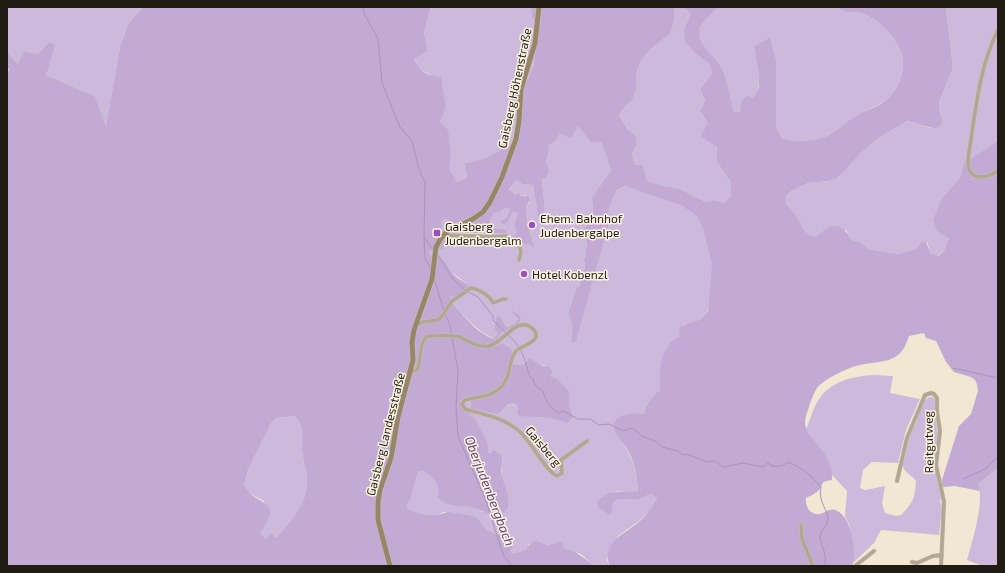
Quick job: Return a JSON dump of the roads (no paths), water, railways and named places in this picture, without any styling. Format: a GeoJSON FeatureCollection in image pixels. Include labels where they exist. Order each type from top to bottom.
{"type":"FeatureCollection","features":[{"type":"Feature","properties":{"kind":"main road","name":"Gaisberg Höhenstraße"},"geometry":{"type":"LineString","coordinates":[[442,237],[452,228],[473,220],[482,213],[490,202],[502,177],[516,139],[521,89],[535,43],[539,7]]}},
{"type":"Feature","properties":{"kind":"main road","name":"Gaisberg Landesstraße"},"geometry":{"type":"LineString","coordinates":[[390,566],[378,520],[378,502],[380,490],[391,458],[398,417],[413,360],[412,339],[415,325],[431,284],[435,249],[442,237]]}},
{"type":"Feature","properties":{"kind":"street"},"geometry":{"type":"LineString","coordinates":[[998,30],[985,62],[974,118],[968,163],[970,171],[976,176],[986,177],[998,171]]}},
{"type":"Feature","properties":{"kind":"street"},"geometry":{"type":"LineString","coordinates":[[442,237],[506,236],[520,247],[521,254],[519,260]]}},
{"type":"Feature","properties":{"kind":"street"},"geometry":{"type":"LineString","coordinates":[[415,325],[423,322],[438,320],[452,301],[471,288],[489,297],[493,303],[503,298],[506,299]]}},
{"type":"Feature","properties":{"kind":"street","name":"Gaisberg"},"geometry":{"type":"LineString","coordinates":[[410,373],[418,369],[422,344],[426,337],[455,336],[479,346],[489,346],[521,325],[529,327],[535,332],[535,340],[515,352],[512,358],[508,378],[501,388],[490,395],[464,400],[462,404],[463,407],[465,409],[502,420],[518,430],[530,443],[550,472],[557,476],[562,473],[561,460],[587,441]]}},
{"type":"Feature","properties":{"kind":"street","name":"Reitgutweg"},"geometry":{"type":"LineString","coordinates":[[897,481],[909,431],[924,396],[933,394],[937,398],[937,412],[940,431],[936,465],[944,502],[941,566]]}},
{"type":"Feature","properties":{"kind":"street"},"geometry":{"type":"LineString","coordinates":[[801,525],[802,539],[813,566]]}},
{"type":"Feature","properties":{"kind":"street"},"geometry":{"type":"LineString","coordinates":[[856,566],[874,551]]}},
{"type":"Feature","properties":{"kind":"street"},"geometry":{"type":"LineString","coordinates":[[912,562],[917,563],[933,556],[942,555]]}},
{"type":"Feature","properties":{"kind":"waterway","name":"Oberjudenbergbach"},"geometry":{"type":"LineString","coordinates":[[363,7],[364,13],[378,39],[382,83],[400,127],[412,141],[419,169],[425,183],[425,258],[431,269]]}},
{"type":"Feature","properties":{"kind":"waterway"},"geometry":{"type":"LineString","coordinates":[[424,237],[433,250]]}},
{"type":"Feature","properties":{"kind":"waterway"},"geometry":{"type":"LineString","coordinates":[[438,255],[453,279],[465,290]]}},
{"type":"Feature","properties":{"kind":"waterway","name":"Oberjudenbergbach"},"geometry":{"type":"LineString","coordinates":[[434,278],[444,311]]}},
{"type":"Feature","properties":{"kind":"waterway"},"geometry":{"type":"LineString","coordinates":[[468,292],[478,297],[493,316],[493,320],[506,333]]}},
{"type":"Feature","properties":{"kind":"waterway","name":"Oberjudenbergbach"},"geometry":{"type":"LineString","coordinates":[[445,314],[451,327],[451,334]]}},
{"type":"Feature","properties":{"kind":"waterway"},"geometry":{"type":"LineString","coordinates":[[508,335],[517,345],[525,359],[530,377],[533,379],[536,386],[543,391],[548,404],[559,413],[563,411],[578,419],[590,419],[599,425],[609,424],[623,431],[632,428],[642,436],[655,441],[662,447],[678,451],[683,455],[686,454],[707,462],[715,461],[723,467],[743,463],[763,467],[768,463],[773,466],[778,466],[789,462],[807,473],[821,487],[821,498],[828,516],[828,520],[820,536],[825,555],[825,562],[823,566]]}},
{"type":"Feature","properties":{"kind":"waterway","name":"Oberjudenbergbach"},"geometry":{"type":"LineString","coordinates":[[452,337],[458,371],[456,407],[458,436],[485,498],[504,556],[512,566]]}},
{"type":"Feature","properties":{"kind":"waterway"},"geometry":{"type":"LineString","coordinates":[[953,368],[998,378]]}},
{"type":"Feature","properties":{"kind":"waterway"},"geometry":{"type":"LineString","coordinates":[[963,479],[985,469],[998,457]]}},
{"type":"Feature","properties":{"kind":"place","name":"Ehem. Bahnhof Judenbergalpe"},"geometry":{"type":"Point","coordinates":[532,225]}},
{"type":"Feature","properties":{"kind":"place","name":"Gaisberg Judenbergalm"},"geometry":{"type":"Point","coordinates":[437,233]}},
{"type":"Feature","properties":{"kind":"place","name":"Hotel Kobenzl"},"geometry":{"type":"Point","coordinates":[524,274]}}]}
